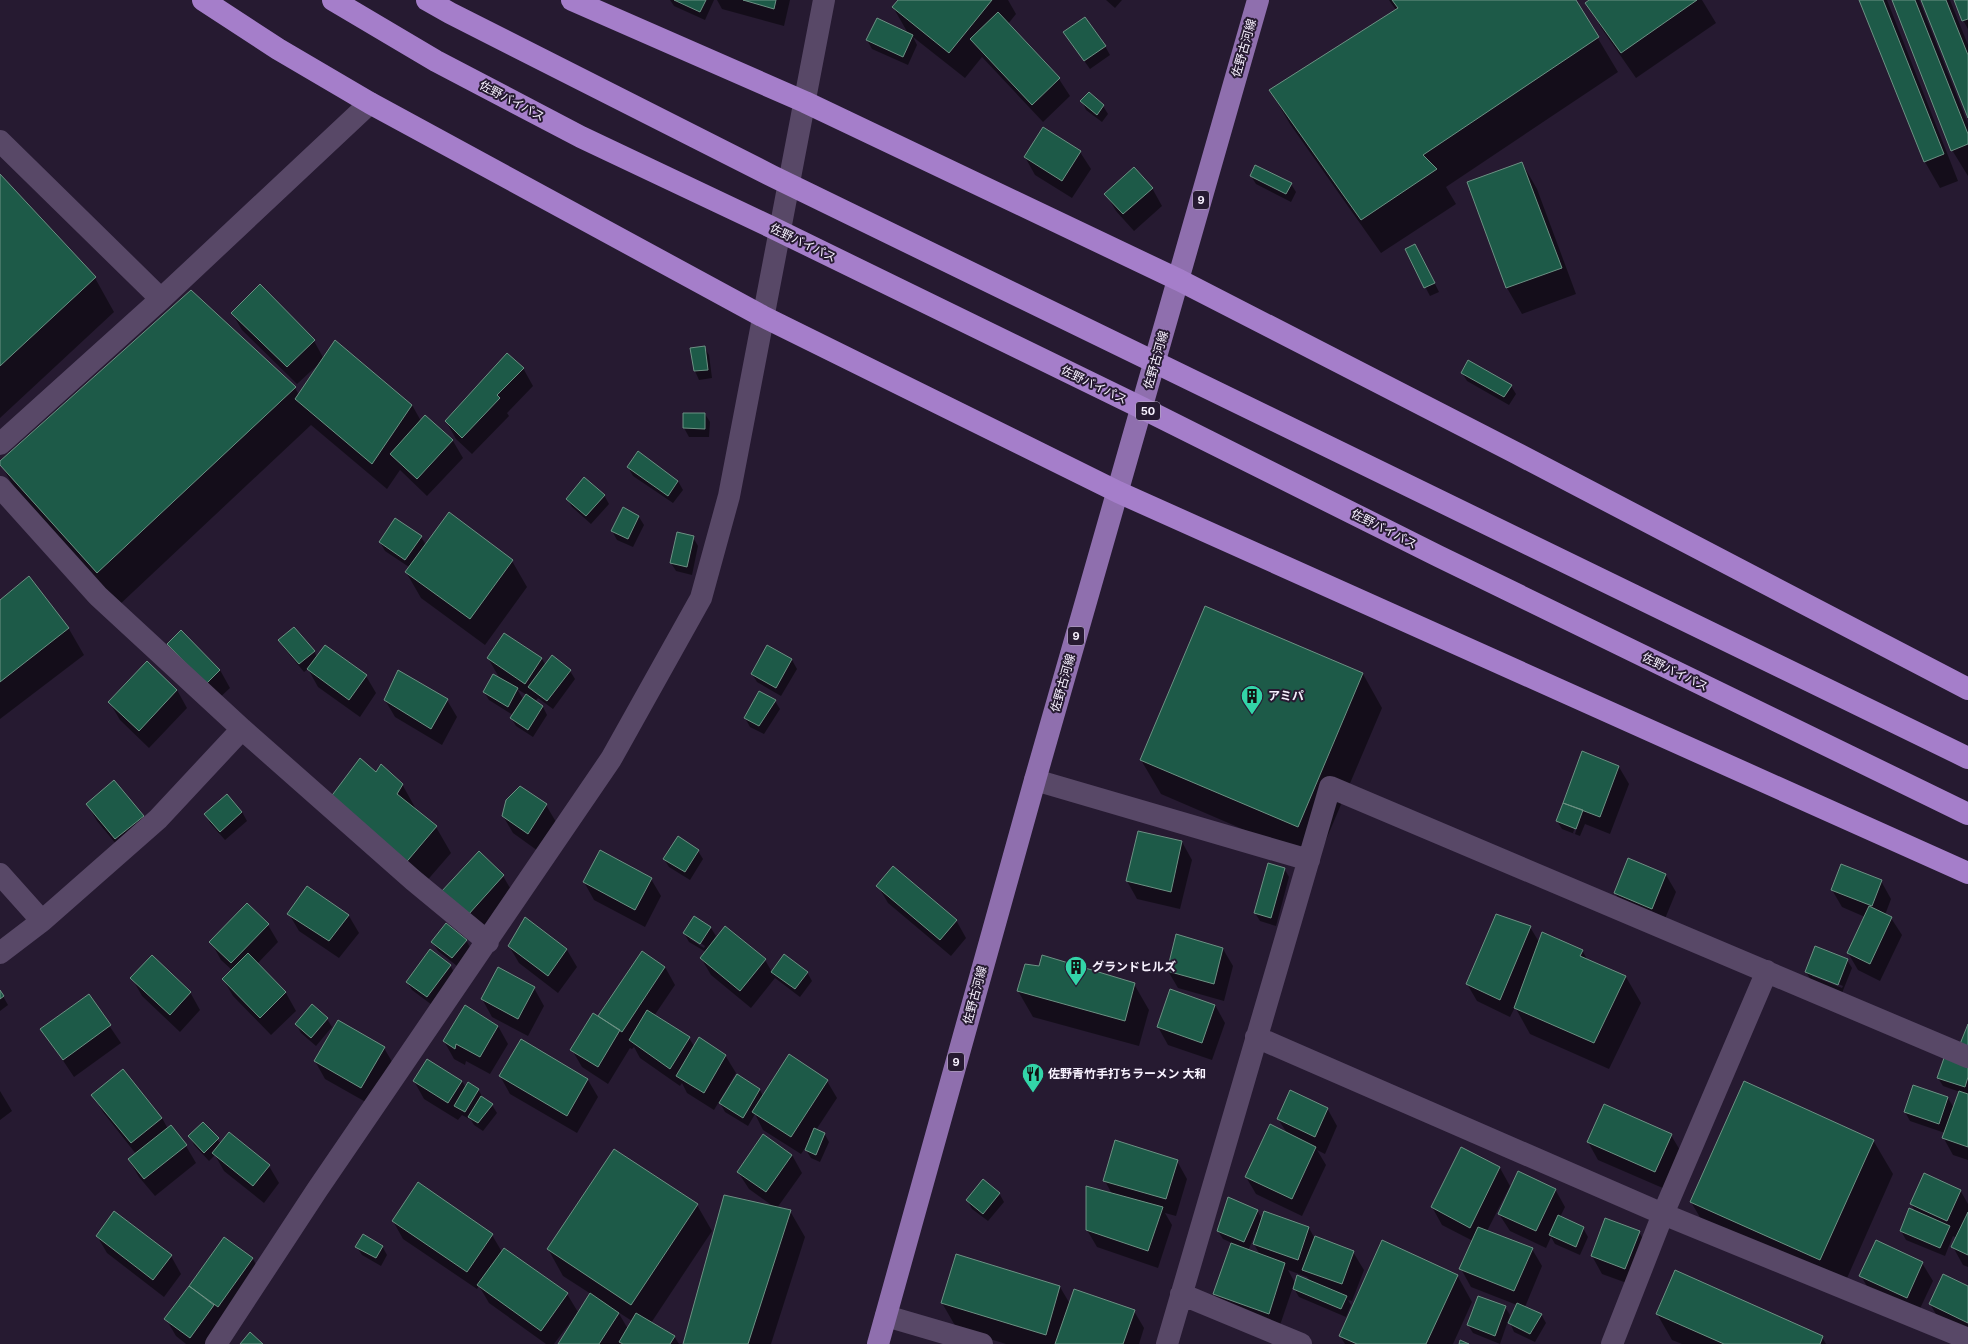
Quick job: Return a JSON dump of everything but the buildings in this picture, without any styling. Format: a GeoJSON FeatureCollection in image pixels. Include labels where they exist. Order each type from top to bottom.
{"type":"FeatureCollection","features":[{"type":"Feature","properties":{"kind":"highway"},"geometry":{"type":"LineString","coordinates":[[203,0],[278,48],[370,103],[762,316],[1118,492],[1968,873]]}},
{"type":"Feature","properties":{"kind":"highway","name":"佐野バイパス"},"geometry":{"type":"LineString","coordinates":[[333,0],[436,61],[581,137],[771,227],[1126,400],[1438,556],[1968,814]]}},
{"type":"Feature","properties":{"kind":"highway"},"geometry":{"type":"LineString","coordinates":[[427,0],[779,179],[1968,758]]}},
{"type":"Feature","properties":{"kind":"highway"},"geometry":{"type":"LineString","coordinates":[[572,0],[805,102],[1179,280],[1530,460],[1968,689]]}},
{"type":"Feature","properties":{"kind":"main road","name":"佐野古河線"},"geometry":{"type":"LineString","coordinates":[[878,1344],[1035,780],[1258,0]]}},
{"type":"Feature","properties":{"kind":"street"},"geometry":{"type":"LineString","coordinates":[[216,1344],[317,1190],[488,942],[611,759],[701,598],[729,496],[762,316],[824,0]]}},
{"type":"Feature","properties":{"kind":"street"},"geometry":{"type":"LineString","coordinates":[[0,444],[161,299],[370,103]]}},
{"type":"Feature","properties":{"kind":"street"},"geometry":{"type":"LineString","coordinates":[[0,140],[161,299]]}},
{"type":"Feature","properties":{"kind":"street"},"geometry":{"type":"LineString","coordinates":[[0,487],[98,596],[242,729],[412,880],[488,942]]}},
{"type":"Feature","properties":{"kind":"street"},"geometry":{"type":"LineString","coordinates":[[0,953],[42,921],[158,819],[242,729]]}},
{"type":"Feature","properties":{"kind":"street"},"geometry":{"type":"LineString","coordinates":[[1035,780],[1309,860]]}},
{"type":"Feature","properties":{"kind":"street"},"geometry":{"type":"LineString","coordinates":[[1167,1344],[1330,788],[1968,1057]]}},
{"type":"Feature","properties":{"kind":"street"},"geometry":{"type":"LineString","coordinates":[[0,874],[42,921]]}},
{"type":"Feature","properties":{"kind":"street"},"geometry":{"type":"LineString","coordinates":[[1612,1344],[1663,1214],[1767,971]]}},
{"type":"Feature","properties":{"kind":"street"},"geometry":{"type":"LineString","coordinates":[[1256,1037],[1663,1214],[1968,1339]]}},
{"type":"Feature","properties":{"kind":"street"},"geometry":{"type":"LineString","coordinates":[[1181,1294],[1301,1344]]}},
{"type":"Feature","properties":{"kind":"street"},"geometry":{"type":"LineString","coordinates":[[886,1316],[982,1344]]}},
{"type":"Feature","properties":{"kind":"place","name":"アミパ"},"geometry":{"type":"Point","coordinates":[1252,716]}},
{"type":"Feature","properties":{"kind":"place","name":"グランドヒルズ"},"geometry":{"type":"Point","coordinates":[1076,986]}},
{"type":"Feature","properties":{"kind":"place","name":"佐野青竹手打ちラーメン 大和"},"geometry":{"type":"Point","coordinates":[1033,1094]}}]}
